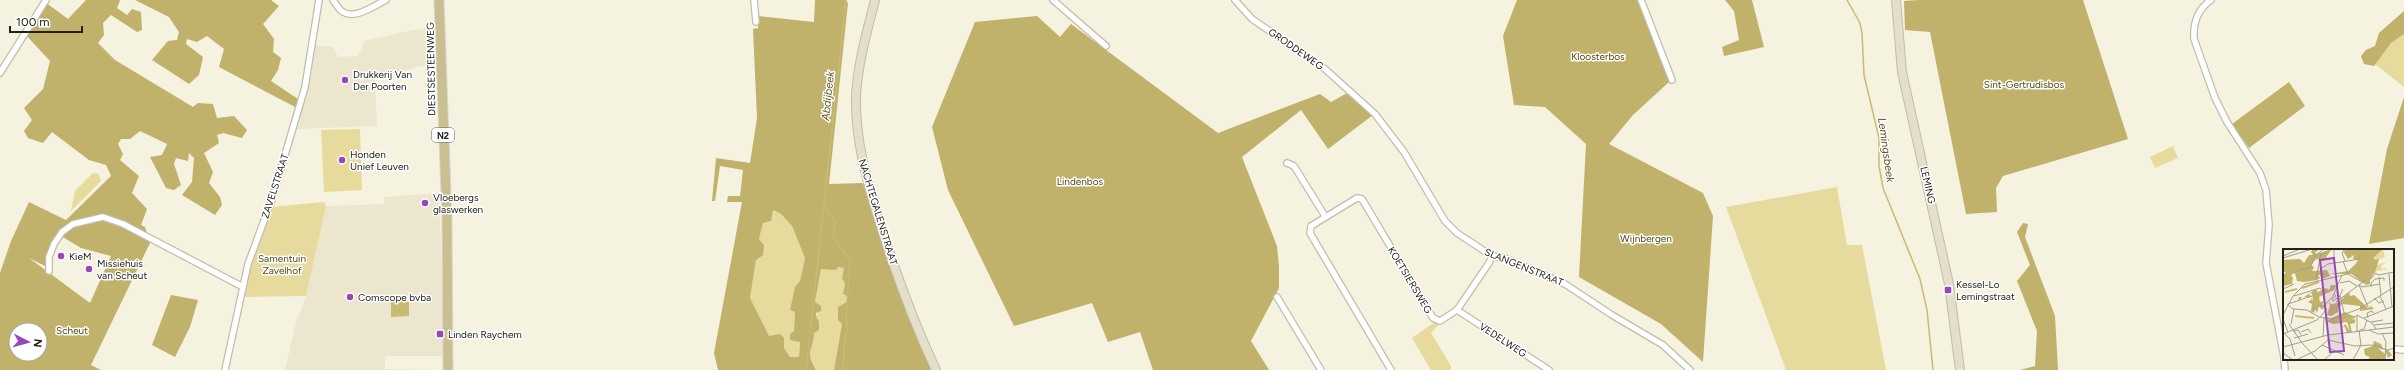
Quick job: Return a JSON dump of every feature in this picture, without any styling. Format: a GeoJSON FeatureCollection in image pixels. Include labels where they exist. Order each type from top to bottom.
{"type":"FeatureCollection","features":[{"type":"Feature","properties":{"kind":"main road","name":"DIESTSESTEENWEG"},"geometry":{"type":"LineString","coordinates":[[439,0],[444,186],[447,221],[448,366]]}},
{"type":"Feature","properties":{"kind":"street"},"geometry":{"type":"LineString","coordinates":[[0,73],[46,0]]}},
{"type":"Feature","properties":{"kind":"street","name":"ZAVELSTRAAT"},"geometry":{"type":"LineString","coordinates":[[225,370],[248,264],[272,199],[305,87],[319,0]]}},
{"type":"Feature","properties":{"kind":"street"},"geometry":{"type":"LineString","coordinates":[[333,0],[343,12],[349,15],[355,14],[386,0]]}},
{"type":"Feature","properties":{"kind":"street"},"geometry":{"type":"LineString","coordinates":[[754,0],[756,22]]}},
{"type":"Feature","properties":{"kind":"street","name":"NACHTEGALENSTRAAT"},"geometry":{"type":"LineString","coordinates":[[875,0],[858,81],[856,113],[860,150],[867,182],[900,286],[936,370]]}},
{"type":"Feature","properties":{"kind":"street"},"geometry":{"type":"LineString","coordinates":[[1053,0],[1106,46]]}},
{"type":"Feature","properties":{"kind":"street","name":"GRODDEWEG"},"geometry":{"type":"LineString","coordinates":[[1235,0],[1252,19],[1325,69],[1358,98]]}},
{"type":"Feature","properties":{"kind":"street"},"geometry":{"type":"LineString","coordinates":[[1641,0],[1672,80]]}},
{"type":"Feature","properties":{"kind":"street","name":"LEMING"},"geometry":{"type":"LineString","coordinates":[[1896,0],[1902,72],[1949,284],[1960,370]]}},
{"type":"Feature","properties":{"kind":"street"},"geometry":{"type":"LineString","coordinates":[[2211,0],[2197,15],[2193,28],[2194,38],[2215,98],[2227,122],[2260,173],[2266,190],[2269,224],[2266,263],[2283,340]]}},
{"type":"Feature","properties":{"kind":"street","name":"SLANGENSTRAAT"},"geometry":{"type":"LineString","coordinates":[[1358,98],[1376,114],[1404,152],[1450,227],[1481,250],[1492,256],[1505,258],[1565,284],[1612,315],[1663,345],[1690,370]]}},
{"type":"Feature","properties":{"kind":"street"},"geometry":{"type":"LineString","coordinates":[[1287,163],[1294,166],[1324,216]]}},
{"type":"Feature","properties":{"kind":"street","name":"KOETSIERSWEG"},"geometry":{"type":"LineString","coordinates":[[1391,370],[1310,232],[1311,226],[1324,216],[1357,198],[1362,199],[1433,318],[1440,321],[1457,310],[1489,263],[1492,256]]}},
{"type":"Feature","properties":{"kind":"street"},"geometry":{"type":"LineString","coordinates":[[49,271],[50,253],[62,232],[73,224],[103,217],[123,224],[243,287]]}},
{"type":"Feature","properties":{"kind":"street"},"geometry":{"type":"LineString","coordinates":[[1278,297],[1321,370]]}},
{"type":"Feature","properties":{"kind":"street","name":"VEDELWEG"},"geometry":{"type":"LineString","coordinates":[[1457,310],[1549,370]]}},
{"type":"Feature","properties":{"kind":"street"},"geometry":{"type":"LineString","coordinates":[[2394,349],[2404,350]]}},
{"type":"Feature","properties":{"kind":"street"},"geometry":{"type":"LineString","coordinates":[[2284,360],[2285,370]]}},
{"type":"Feature","properties":{"kind":"shaded area"},"geometry":{"type":"Polygon","coordinates":[[[436,28],[437,65],[420,66],[375,79],[377,126],[296,129],[311,76],[315,45],[333,47],[338,57],[358,56],[365,41],[413,30],[436,28]]]}},
{"type":"Feature","properties":{"kind":"shaded area"},"geometry":{"type":"Polygon","coordinates":[[[439,193],[445,356],[385,356],[385,369],[445,370],[285,370],[295,326],[306,296],[326,206],[384,204],[384,197],[439,193]]]}},
{"type":"Feature","properties":{"kind":"shaded area"},"geometry":{"type":"Polygon","coordinates":[[[391,302],[409,302],[409,316],[391,317],[391,302]]]}},
{"type":"Feature","properties":{"kind":"green space","name":"Scheut"},"geometry":{"type":"Polygon","coordinates":[[[86,0],[120,0],[117,8],[127,15],[132,9],[141,12],[142,30],[137,32],[111,15],[103,23],[104,35],[98,43],[115,60],[193,107],[198,103],[213,104],[217,118],[234,116],[247,130],[242,138],[223,133],[217,135],[219,143],[204,153],[213,172],[209,183],[220,197],[222,205],[215,215],[182,195],[192,182],[194,158],[189,153],[188,161],[176,158],[174,164],[181,185],[174,190],[166,188],[150,157],[162,155],[167,144],[140,131],[130,139],[121,139],[118,144],[123,154],[120,160],[139,176],[132,193],[147,209],[141,225],[145,227],[150,243],[91,365],[101,370],[0,370],[0,273],[11,241],[29,202],[66,220],[111,176],[106,165],[89,160],[52,132],[43,143],[28,138],[24,131],[32,120],[24,108],[43,89],[50,61],[25,34],[45,2],[68,19],[86,0]],[[57,236],[47,257],[47,267],[29,258],[90,303],[111,256],[81,248],[61,236],[57,236]]]}},
{"type":"Feature","properties":{"kind":"green space"},"geometry":{"type":"Polygon","coordinates":[[[135,0],[271,0],[279,6],[263,24],[274,39],[273,52],[281,58],[278,70],[271,81],[301,101],[299,109],[219,67],[224,49],[207,36],[197,42],[187,39],[186,44],[203,57],[199,75],[189,84],[152,60],[168,41],[177,40],[179,32],[169,17],[135,0]]]}},
{"type":"Feature","properties":{"kind":"green space"},"geometry":{"type":"Polygon","coordinates":[[[815,0],[846,0],[848,3],[829,184],[863,183],[884,249],[933,370],[834,370],[842,324],[838,320],[838,307],[847,302],[847,296],[843,294],[845,284],[842,278],[844,268],[838,267],[836,270],[821,269],[815,302],[821,306],[821,311],[816,313],[819,322],[819,330],[814,333],[810,351],[810,358],[816,370],[718,370],[714,353],[742,202],[727,202],[728,196],[740,196],[743,170],[720,166],[715,201],[712,201],[716,158],[750,163],[757,118],[753,29],[758,28],[758,16],[814,22],[815,0]],[[773,210],[771,221],[763,223],[759,239],[764,245],[763,255],[756,260],[750,298],[769,336],[780,334],[784,338],[784,348],[790,357],[799,357],[800,342],[790,340],[790,334],[794,331],[795,312],[790,310],[795,287],[800,281],[805,258],[792,226],[781,214],[773,210]]]}},
{"type":"Feature","properties":{"kind":"green space"},"geometry":{"type":"Polygon","coordinates":[[[1517,0],[1638,0],[1669,82],[1633,115],[1609,144],[1703,193],[1713,216],[1703,362],[1661,324],[1579,277],[1586,144],[1545,107],[1514,105],[1503,36],[1517,0]]]}},
{"type":"Feature","properties":{"kind":"green space"},"geometry":{"type":"Polygon","coordinates":[[[1725,0],[1752,0],[1764,47],[1724,56],[1722,47],[1739,40],[1734,11],[1725,0]]]}},
{"type":"Feature","properties":{"kind":"green space","name":"Sint-Gertrudisbos"},"geometry":{"type":"Polygon","coordinates":[[[2083,0],[2128,139],[2003,176],[1996,188],[1997,212],[1966,214],[1930,32],[1905,30],[1904,1],[2083,0]]]}},
{"type":"Feature","properties":{"kind":"green space"},"geometry":{"type":"Polygon","coordinates":[[[2404,11],[2404,34],[2391,43],[2374,66],[2364,64],[2361,56],[2366,50],[2375,46],[2379,33],[2404,11]]]}},
{"type":"Feature","properties":{"kind":"green space","name":"Lindenbos"},"geometry":{"type":"Polygon","coordinates":[[[1037,16],[1060,37],[1071,24],[1218,133],[1320,94],[1331,102],[1347,93],[1373,115],[1328,149],[1301,110],[1242,157],[1277,246],[1279,288],[1251,341],[1269,370],[1153,370],[1140,332],[1108,342],[1092,303],[1014,326],[948,190],[932,127],[975,22],[1037,16]]]}},
{"type":"Feature","properties":{"kind":"green space"},"geometry":{"type":"Polygon","coordinates":[[[2404,34],[2404,87],[2375,64],[2391,43],[2404,34]]]}},
{"type":"Feature","properties":{"kind":"green space"},"geometry":{"type":"Polygon","coordinates":[[[2289,82],[2305,106],[2249,148],[2232,124],[2289,82]]]}},
{"type":"Feature","properties":{"kind":"green space"},"geometry":{"type":"Polygon","coordinates":[[[2404,97],[2404,238],[2369,244],[2387,149],[2404,97]]]}},
{"type":"Feature","properties":{"kind":"green space","name":"Honden Unief Leuven"},"geometry":{"type":"Polygon","coordinates":[[[360,129],[362,190],[324,192],[321,130],[360,129]]]}},
{"type":"Feature","properties":{"kind":"green space"},"geometry":{"type":"Polygon","coordinates":[[[2173,146],[2178,158],[2155,168],[2150,157],[2173,146]]]}},
{"type":"Feature","properties":{"kind":"green space"},"geometry":{"type":"Polygon","coordinates":[[[93,173],[99,174],[101,181],[71,211],[75,191],[93,173]]]}},
{"type":"Feature","properties":{"kind":"green space"},"geometry":{"type":"Polygon","coordinates":[[[1837,187],[1847,245],[1862,245],[1886,370],[1786,370],[1726,207],[1837,187]]]}},
{"type":"Feature","properties":{"kind":"green space","name":"Samentuin Zavelhof"},"geometry":{"type":"Polygon","coordinates":[[[324,202],[326,206],[306,296],[246,297],[243,294],[251,263],[272,207],[324,202]]]}},
{"type":"Feature","properties":{"kind":"green space"},"geometry":{"type":"Polygon","coordinates":[[[772,210],[781,214],[792,226],[805,258],[800,281],[795,287],[791,310],[795,312],[794,331],[800,342],[799,357],[790,357],[784,348],[769,337],[750,298],[756,260],[764,245],[759,239],[763,223],[772,210]]]}},
{"type":"Feature","properties":{"kind":"green space"},"geometry":{"type":"Polygon","coordinates":[[[2023,223],[2028,224],[2025,237],[2055,316],[2058,370],[2020,370],[2035,366],[2037,331],[2017,281],[2030,265],[2017,232],[2023,223]]]}},
{"type":"Feature","properties":{"kind":"green space"},"geometry":{"type":"Polygon","coordinates":[[[838,267],[844,268],[842,278],[845,284],[843,294],[847,296],[847,302],[842,306],[842,324],[834,370],[816,370],[810,362],[809,351],[819,322],[816,316],[821,306],[815,302],[821,269],[838,267]]]}},
{"type":"Feature","properties":{"kind":"green space"},"geometry":{"type":"Polygon","coordinates":[[[171,295],[198,300],[190,327],[175,357],[152,345],[171,295]]]}},
{"type":"Feature","properties":{"kind":"green space"},"geometry":{"type":"Polygon","coordinates":[[[1435,322],[1440,323],[1431,333],[1451,366],[1451,370],[1431,370],[1412,338],[1435,322]]]}},
{"type":"Feature","properties":{"kind":"waterway","name":"Abdijbeek"},"geometry":{"type":"LineString","coordinates":[[806,370],[846,0]]}},
{"type":"Feature","properties":{"kind":"waterway","name":"Lemingsbeek"},"geometry":{"type":"LineString","coordinates":[[1847,0],[1860,23],[1862,33],[1864,75],[1879,138],[1879,166],[1883,188],[1920,279],[1927,310],[1933,370]]}},
{"type":"Feature","properties":{"kind":"waterway"},"geometry":{"type":"LineString","coordinates":[[825,206],[835,222],[833,236],[850,261],[846,316],[848,332],[845,336],[843,370]]}},
{"type":"Feature","properties":{"kind":"waterway"},"geometry":{"type":"LineString","coordinates":[[849,259],[853,255]]}},
{"type":"Feature","properties":{"kind":"place","name":"Drukkerij Van Der Poorten"},"geometry":{"type":"Point","coordinates":[345,80]}},
{"type":"Feature","properties":{"kind":"place","name":"Honden Unief Leuven"},"geometry":{"type":"Point","coordinates":[342,160]}},
{"type":"Feature","properties":{"kind":"place","name":"Vloebergs glaswerken"},"geometry":{"type":"Point","coordinates":[425,203]}},
{"type":"Feature","properties":{"kind":"place","name":"KieM"},"geometry":{"type":"Point","coordinates":[61,256]}},
{"type":"Feature","properties":{"kind":"place","name":"Missiehuis van Scheut"},"geometry":{"type":"Point","coordinates":[89,269]}},
{"type":"Feature","properties":{"kind":"place","name":"Kessel-Lo Lemingstraat"},"geometry":{"type":"Point","coordinates":[1948,290]}},
{"type":"Feature","properties":{"kind":"place","name":"Comscope bvba"},"geometry":{"type":"Point","coordinates":[350,297]}},
{"type":"Feature","properties":{"kind":"place","name":"Linden Raychem"},"geometry":{"type":"Point","coordinates":[440,334]}},
{"type":"Feature","properties":{"kind":"park label","name":"Kloosterbos"},"geometry":{"type":"Point","coordinates":[1598,56]}},
{"type":"Feature","properties":{"kind":"park label","name":"Wijnbergen"},"geometry":{"type":"Point","coordinates":[1646,238]}}]}
